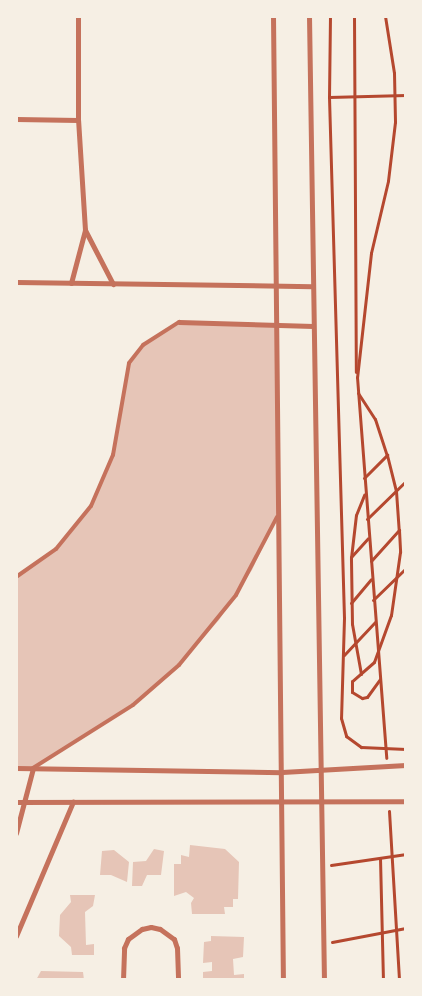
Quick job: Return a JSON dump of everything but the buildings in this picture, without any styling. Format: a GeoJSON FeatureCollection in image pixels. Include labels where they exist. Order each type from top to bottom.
{"type":"FeatureCollection","features":[{"type":"Feature","properties":{"kind":"street"},"geometry":{"type":"LineString","coordinates":[[71,283],[85,230],[78,120],[78,16]]}},
{"type":"Feature","properties":{"kind":"street"},"geometry":{"type":"LineString","coordinates":[[273,16],[284,980]]}},
{"type":"Feature","properties":{"kind":"street"},"geometry":{"type":"LineString","coordinates":[[309,16],[312,286],[320,640],[319,770],[323,866],[324,980]]}},
{"type":"Feature","properties":{"kind":"street"},"geometry":{"type":"LineString","coordinates":[[16,119],[78,120]]}},
{"type":"Feature","properties":{"kind":"street"},"geometry":{"type":"LineString","coordinates":[[85,230],[113,284]]}},
{"type":"Feature","properties":{"kind":"street"},"geometry":{"type":"LineString","coordinates":[[16,282],[312,286]]}},
{"type":"Feature","properties":{"kind":"street"},"geometry":{"type":"LineString","coordinates":[[179,322],[313,326]]}},
{"type":"Feature","properties":{"kind":"street"},"geometry":{"type":"LineString","coordinates":[[16,768],[282,772],[406,764]]}},
{"type":"Feature","properties":{"kind":"street"},"geometry":{"type":"LineString","coordinates":[[16,833],[26,802],[33,768]]}},
{"type":"Feature","properties":{"kind":"street"},"geometry":{"type":"LineString","coordinates":[[16,802],[281,803],[406,801]]}},
{"type":"Feature","properties":{"kind":"street"},"geometry":{"type":"LineString","coordinates":[[16,936],[73,802]]}},
{"type":"Feature","properties":{"kind":"street"},"geometry":{"type":"LineString","coordinates":[[123,980],[124,948],[128,940],[142,928],[151,927],[160,928],[174,939],[178,948],[178,980]]}},
{"type":"Feature","properties":{"kind":"lane"},"geometry":{"type":"LineString","coordinates":[[16,577],[56,549],[91,506],[113,455],[129,363],[143,345],[179,322]]}},
{"type":"Feature","properties":{"kind":"lane"},"geometry":{"type":"LineString","coordinates":[[33,768],[133,705],[180,665],[236,595],[279,513]]}},
{"type":"Feature","properties":{"kind":"path"},"geometry":{"type":"LineString","coordinates":[[330,16],[329,97],[344,656],[342,728],[353,743],[369,749],[406,749]]}},
{"type":"Feature","properties":{"kind":"path"},"geometry":{"type":"LineString","coordinates":[[354,16],[352,96],[354,359],[357,378],[386,766]]}},
{"type":"Feature","properties":{"kind":"path"},"geometry":{"type":"LineString","coordinates":[[357,378],[372,253],[392,152],[394,96],[385,16]]}},
{"type":"Feature","properties":{"kind":"path"},"geometry":{"type":"LineString","coordinates":[[329,97],[406,95]]}},
{"type":"Feature","properties":{"kind":"path"},"geometry":{"type":"LineString","coordinates":[[358,392],[375,419],[387,455],[396,491],[399,530],[396,578],[390,615],[378,654],[361,674],[352,681],[352,692],[362,698],[372,692],[380,679]]}},
{"type":"Feature","properties":{"kind":"path"},"geometry":{"type":"LineString","coordinates":[[364,478],[387,455]]}},
{"type":"Feature","properties":{"kind":"path"},"geometry":{"type":"LineString","coordinates":[[367,520],[406,482]]}},
{"type":"Feature","properties":{"kind":"path"},"geometry":{"type":"LineString","coordinates":[[361,674],[355,644],[351,604],[351,558],[356,515],[365,492]]}},
{"type":"Feature","properties":{"kind":"path"},"geometry":{"type":"LineString","coordinates":[[370,562],[399,530]]}},
{"type":"Feature","properties":{"kind":"path"},"geometry":{"type":"LineString","coordinates":[[351,558],[368,538]]}},
{"type":"Feature","properties":{"kind":"path"},"geometry":{"type":"LineString","coordinates":[[373,600],[406,568]]}},
{"type":"Feature","properties":{"kind":"path"},"geometry":{"type":"LineString","coordinates":[[351,604],[372,579]]}},
{"type":"Feature","properties":{"kind":"path"},"geometry":{"type":"LineString","coordinates":[[344,656],[375,622]]}},
{"type":"Feature","properties":{"kind":"path"},"geometry":{"type":"LineString","coordinates":[[389,800],[390,856],[399,980]]}},
{"type":"Feature","properties":{"kind":"path"},"geometry":{"type":"LineString","coordinates":[[323,866],[406,854]]}},
{"type":"Feature","properties":{"kind":"path"},"geometry":{"type":"LineString","coordinates":[[380,858],[383,980]]}},
{"type":"Feature","properties":{"kind":"path"},"geometry":{"type":"LineString","coordinates":[[324,944],[406,928]]}}]}
